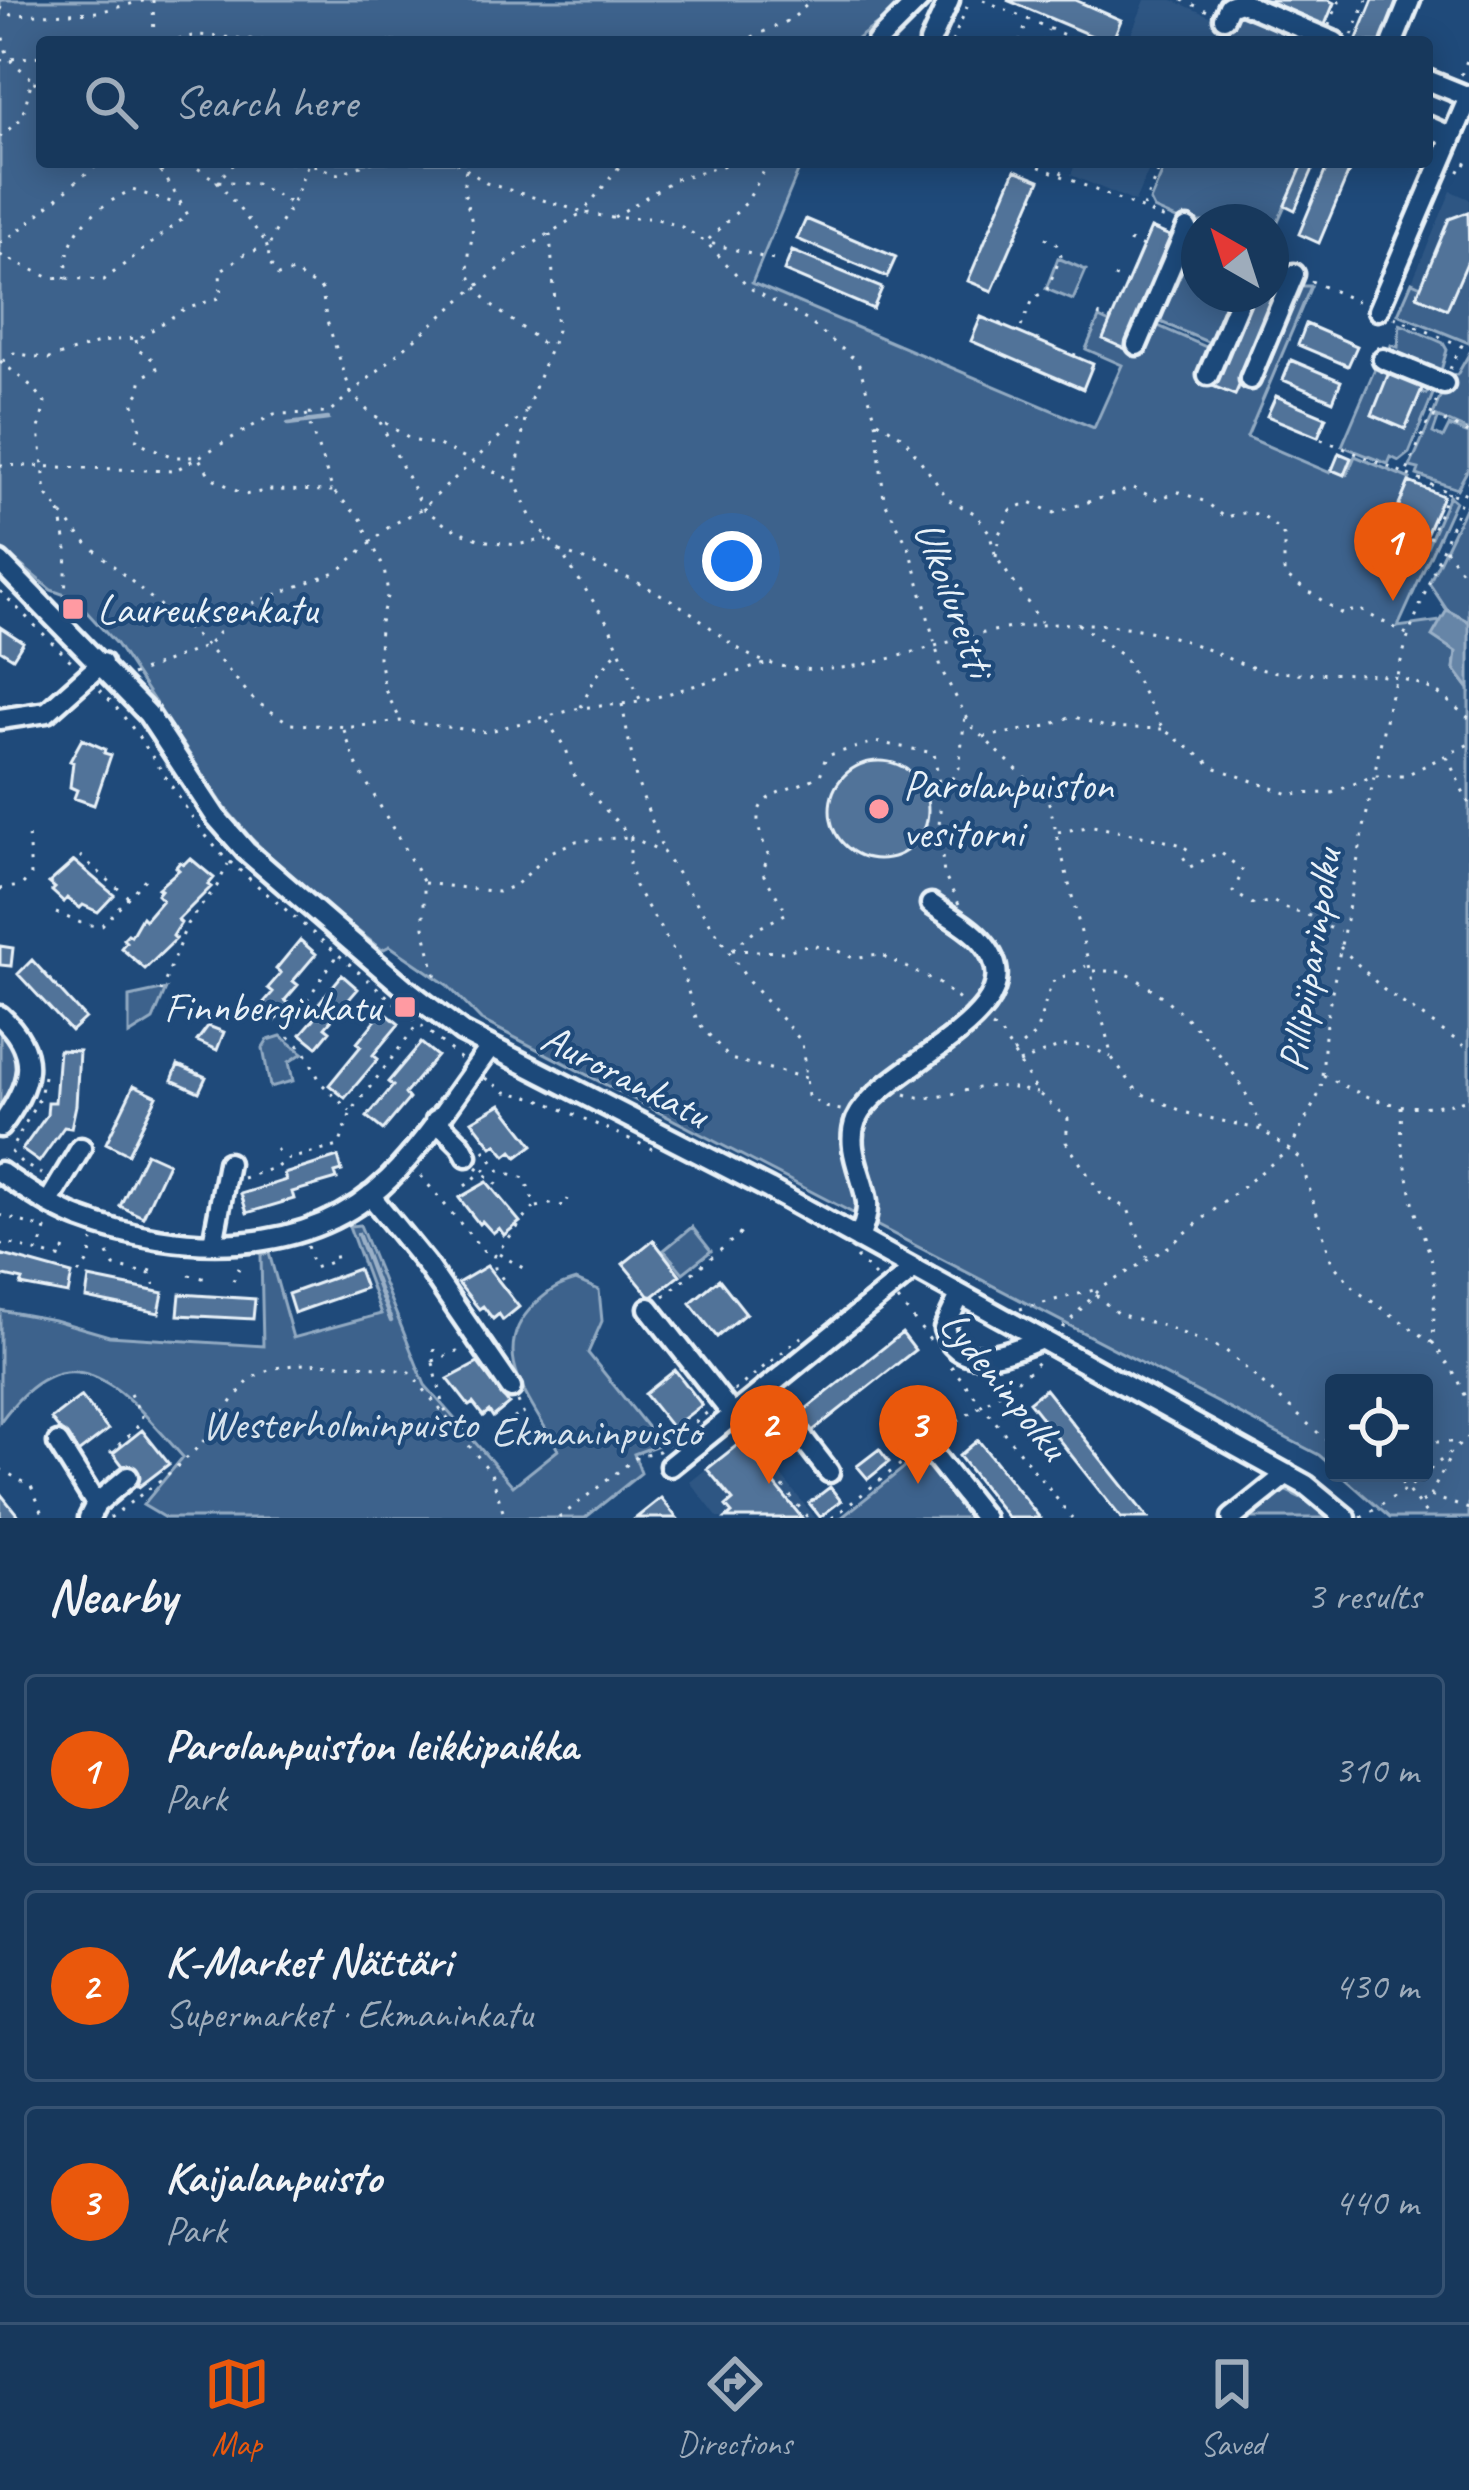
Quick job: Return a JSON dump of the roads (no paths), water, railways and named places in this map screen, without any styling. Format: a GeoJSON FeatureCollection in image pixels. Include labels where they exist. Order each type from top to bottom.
{"type":"FeatureCollection","features":[{"type":"Feature","properties":{"kind":"street"},"geometry":{"type":"LineString","coordinates":[[883,36],[919,0]]}},
{"type":"Feature","properties":{"kind":"street"},"geometry":{"type":"LineString","coordinates":[[933,36],[949,0]]}},
{"type":"Feature","properties":{"kind":"street"},"geometry":{"type":"LineString","coordinates":[[1395,36],[1410,0]]}},
{"type":"Feature","properties":{"kind":"street"},"geometry":{"type":"LineString","coordinates":[[1224,18],[1229,6],[1240,2],[1320,36]]}},
{"type":"Feature","properties":{"kind":"street"},"geometry":{"type":"LineString","coordinates":[[1378,310],[1469,97],[1433,82]]}},
{"type":"Feature","properties":{"kind":"street"},"geometry":{"type":"LineString","coordinates":[[1137,345],[1181,242]]}},
{"type":"Feature","properties":{"kind":"street"},"geometry":{"type":"LineString","coordinates":[[1250,379],[1294,274]]}},
{"type":"Feature","properties":{"kind":"street"},"geometry":{"type":"LineString","coordinates":[[1208,375],[1234,312]]}},
{"type":"Feature","properties":{"kind":"street"},"geometry":{"type":"LineString","coordinates":[[1383,359],[1444,384]]}},
{"type":"Feature","properties":{"kind":"street","name":"Aurorankatu"},"geometry":{"type":"LineString","coordinates":[[0,562],[95,670],[159,727],[209,807],[246,851],[406,989],[489,1049],[646,1126],[851,1244],[914,1269],[1287,1474],[1341,1512]]}},
{"type":"Feature","properties":{"kind":"street"},"geometry":{"type":"LineString","coordinates":[[0,719],[47,712],[95,670]]}},
{"type":"Feature","properties":{"kind":"street"},"geometry":{"type":"LineString","coordinates":[[851,1244],[868,1208],[852,1140],[860,1113],[885,1085],[977,1017],[995,991],[996,967],[985,944],[931,904]]}},
{"type":"Feature","properties":{"kind":"street"},"geometry":{"type":"LineString","coordinates":[[0,1016],[21,1040],[28,1069],[21,1095],[0,1127]]}},
{"type":"Feature","properties":{"kind":"street"},"geometry":{"type":"LineString","coordinates":[[0,1172],[48,1203],[115,1229],[213,1244],[278,1238],[339,1215],[370,1195],[398,1169],[489,1049]]}},
{"type":"Feature","properties":{"kind":"street"},"geometry":{"type":"LineString","coordinates":[[436,1120],[474,1151]]}},
{"type":"Feature","properties":{"kind":"street"},"geometry":{"type":"LineString","coordinates":[[48,1203],[81,1148]]}},
{"type":"Feature","properties":{"kind":"street"},"geometry":{"type":"LineString","coordinates":[[213,1244],[226,1171]]}},
{"type":"Feature","properties":{"kind":"street"},"geometry":{"type":"LineString","coordinates":[[370,1195],[427,1264],[512,1388]]}},
{"type":"Feature","properties":{"kind":"street"},"geometry":{"type":"LineString","coordinates":[[664,1459],[765,1389],[914,1269]]}},
{"type":"Feature","properties":{"kind":"street"},"geometry":{"type":"LineString","coordinates":[[960,1295],[944,1329],[956,1350],[973,1356],[992,1355],[1040,1340]]}},
{"type":"Feature","properties":{"kind":"street"},"geometry":{"type":"LineString","coordinates":[[649,1309],[728,1411]]}},
{"type":"Feature","properties":{"kind":"street"},"geometry":{"type":"LineString","coordinates":[[765,1389],[829,1472]]}},
{"type":"Feature","properties":{"kind":"street"},"geometry":{"type":"LineString","coordinates":[[58,1443],[98,1513],[128,1477]]}},
{"type":"Feature","properties":{"kind":"street"},"geometry":{"type":"LineString","coordinates":[[926,1445],[984,1518]]}},
{"type":"Feature","properties":{"kind":"street"},"geometry":{"type":"LineString","coordinates":[[1232,1518],[1287,1474]]}},
{"type":"Feature","properties":{"kind":"waterway"},"geometry":{"type":"LineString","coordinates":[[288,424],[328,419]]}},
{"type":"Feature","properties":{"kind":"waterway"},"geometry":{"type":"LineString","coordinates":[[358,1234],[391,1321]]}},
{"type":"Feature","properties":{"kind":"place","name":"Parolanpuiston leikkipaikka"},"geometry":{"type":"Point","coordinates":[1393,601]}},
{"type":"Feature","properties":{"kind":"place","name":"Laureuksenkatu"},"geometry":{"type":"Point","coordinates":[73,609]}},
{"type":"Feature","properties":{"kind":"place","name":"Parolanpuiston vesitorni"},"geometry":{"type":"Point","coordinates":[879,809]}},
{"type":"Feature","properties":{"kind":"place","name":"Finnberginkatu"},"geometry":{"type":"Point","coordinates":[405,1007]}},
{"type":"Feature","properties":{"kind":"place","name":"K-Market Nättäri"},"geometry":{"type":"Point","coordinates":[769,1484]}},
{"type":"Feature","properties":{"kind":"place","name":"Kaijalanpuisto"},"geometry":{"type":"Point","coordinates":[918,1484]}},
{"type":"Feature","properties":{"kind":"park label","name":"Westerholminpuisto"},"geometry":{"type":"Point","coordinates":[340,1424]}},
{"type":"Feature","properties":{"kind":"park label","name":"Ekmaninpuisto"},"geometry":{"type":"Point","coordinates":[596,1432]}}]}
